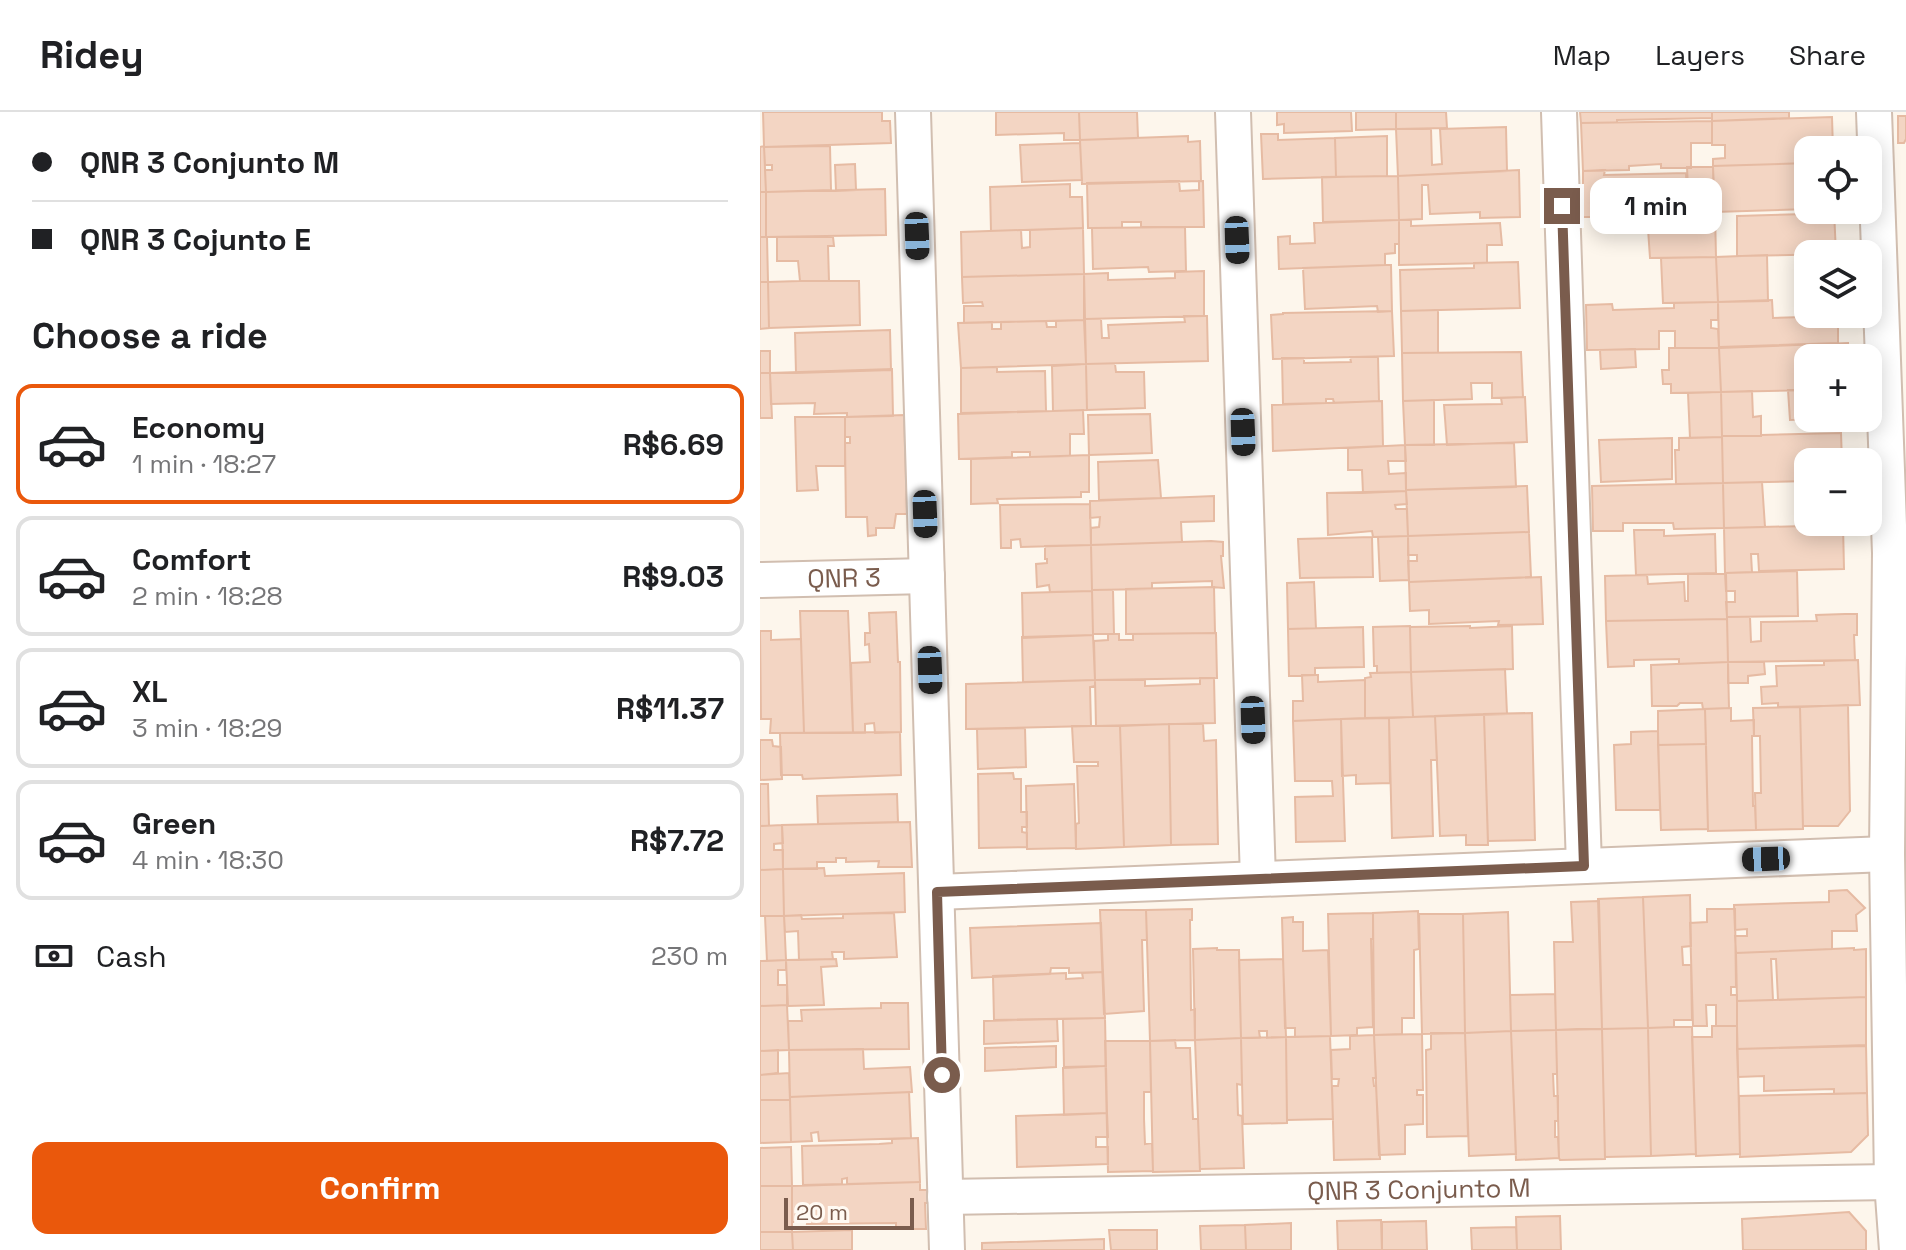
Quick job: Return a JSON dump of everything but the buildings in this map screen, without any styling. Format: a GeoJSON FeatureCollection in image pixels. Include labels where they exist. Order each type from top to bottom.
{"type":"FeatureCollection","features":[{"type":"Feature","properties":{"kind":"street"},"geometry":{"type":"LineString","coordinates":[[913,112],[947,1250]]}},
{"type":"Feature","properties":{"kind":"street"},"geometry":{"type":"LineString","coordinates":[[1233,112],[1258,879]]}},
{"type":"Feature","properties":{"kind":"street"},"geometry":{"type":"LineString","coordinates":[[1559,112],[1584,866]]}},
{"type":"Feature","properties":{"kind":"street"},"geometry":{"type":"LineString","coordinates":[[1874,112],[1898,553],[1887,854],[1892,1182],[1897,1250]]}},
{"type":"Feature","properties":{"kind":"street","name":"QNR 3"},"geometry":{"type":"LineString","coordinates":[[760,580],[927,576]]}},
{"type":"Feature","properties":{"kind":"street"},"geometry":{"type":"LineString","coordinates":[[937,892],[1887,854]]}},
{"type":"Feature","properties":{"kind":"street","name":"QNR 3 Conjunto M"},"geometry":{"type":"LineString","coordinates":[[945,1197],[1892,1182]]}},
{"type":"Feature","properties":{"kind":"route"},"geometry":{"type":"LineString","coordinates":[[942,1075],[937,892],[1584,866],[1562,206]]}}]}
